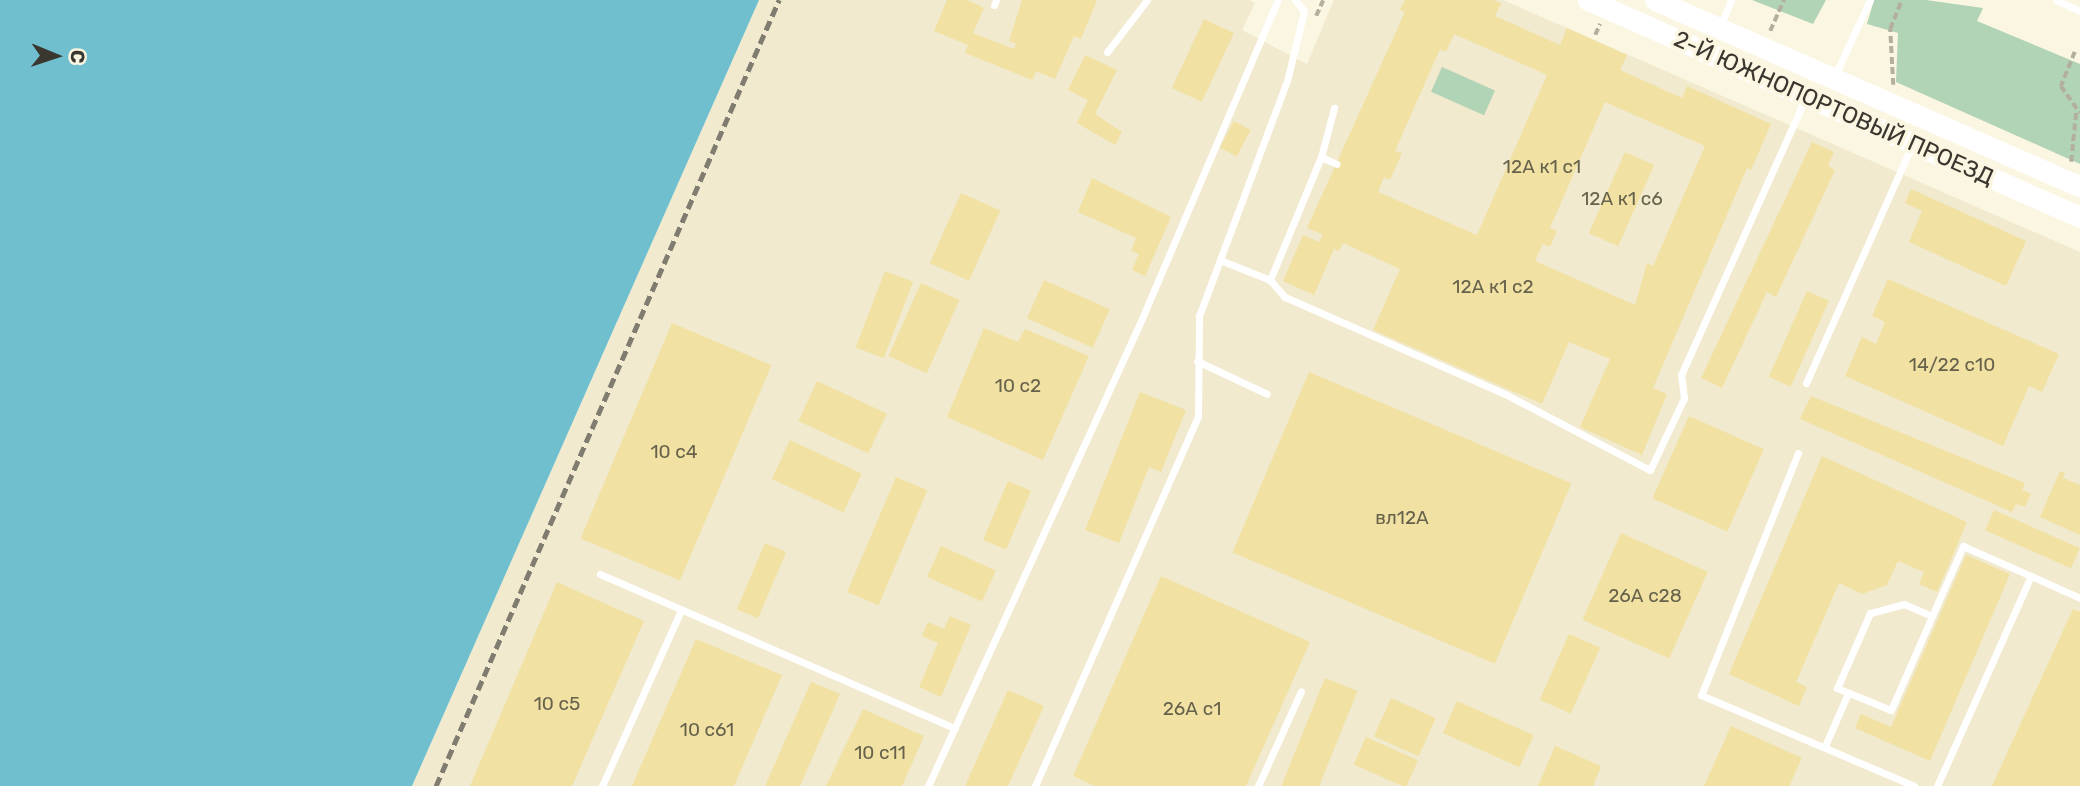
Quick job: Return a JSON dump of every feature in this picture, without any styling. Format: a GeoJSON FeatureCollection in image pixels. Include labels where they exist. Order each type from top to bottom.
{"type":"FeatureCollection","features":[{"type":"Feature","properties":{"kind":"main road","name":"2-Й ЮЖНОПОРТОВЫЙ ПРОЕЗД"},"geometry":{"type":"LineString","coordinates":[[1588,0],[2080,217]]}},
{"type":"Feature","properties":{"kind":"main road","name":"2-Й ЮЖНОПОРТОВЫЙ ПРОЕЗД"},"geometry":{"type":"LineString","coordinates":[[1655,0],[2080,187]]}},
{"type":"Feature","properties":{"kind":"lane"},"geometry":{"type":"LineString","coordinates":[[1107,52],[1147,0]]}},
{"type":"Feature","properties":{"kind":"lane"},"geometry":{"type":"LineString","coordinates":[[928,786],[1140,324],[1278,0]]}},
{"type":"Feature","properties":{"kind":"lane"},"geometry":{"type":"LineString","coordinates":[[1035,786],[1198,416],[1199,316],[1287,81],[1304,11],[1295,0]]}},
{"type":"Feature","properties":{"kind":"lane"},"geometry":{"type":"LineString","coordinates":[[1720,28],[1731,0]]}},
{"type":"Feature","properties":{"kind":"lane"},"geometry":{"type":"LineString","coordinates":[[1834,79],[1870,0]]}},
{"type":"Feature","properties":{"kind":"lane"},"geometry":{"type":"LineString","coordinates":[[2056,0],[2080,11]]}},
{"type":"Feature","properties":{"kind":"lane"},"geometry":{"type":"LineString","coordinates":[[1220,260],[1270,280],[1285,297],[1507,396],[1650,470],[1684,398],[1681,375],[1806,96]]}},
{"type":"Feature","properties":{"kind":"lane"},"geometry":{"type":"LineString","coordinates":[[1270,280],[1321,157],[1335,108]]}},
{"type":"Feature","properties":{"kind":"lane"},"geometry":{"type":"LineString","coordinates":[[1806,383],[1912,143]]}},
{"type":"Feature","properties":{"kind":"lane"},"geometry":{"type":"LineString","coordinates":[[1321,157],[1337,164]]}},
{"type":"Feature","properties":{"kind":"lane"},"geometry":{"type":"LineString","coordinates":[[1197,361],[1267,394]]}},
{"type":"Feature","properties":{"kind":"lane"},"geometry":{"type":"LineString","coordinates":[[1798,453],[1701,695],[1914,786]]}},
{"type":"Feature","properties":{"kind":"lane"},"geometry":{"type":"LineString","coordinates":[[1932,616],[1904,604],[1870,612],[1838,688],[1891,710],[1963,546],[2080,598]]}},
{"type":"Feature","properties":{"kind":"lane"},"geometry":{"type":"LineString","coordinates":[[600,574],[955,729]]}},
{"type":"Feature","properties":{"kind":"lane"},"geometry":{"type":"LineString","coordinates":[[1937,786],[2031,576]]}},
{"type":"Feature","properties":{"kind":"lane"},"geometry":{"type":"LineString","coordinates":[[601,786],[681,610]]}},
{"type":"Feature","properties":{"kind":"lane"},"geometry":{"type":"LineString","coordinates":[[1258,786],[1301,691]]}},
{"type":"Feature","properties":{"kind":"lane"},"geometry":{"type":"LineString","coordinates":[[1825,746],[1848,692]]}},
{"type":"Feature","properties":{"kind":"path"},"geometry":{"type":"LineString","coordinates":[[1770,31],[1784,0]]}},
{"type":"Feature","properties":{"kind":"path"},"geometry":{"type":"LineString","coordinates":[[1893,85],[1891,29],[1902,0]]}},
{"type":"Feature","properties":{"kind":"path"},"geometry":{"type":"LineString","coordinates":[[1595,35],[1600,24]]}},
{"type":"Feature","properties":{"kind":"path"},"geometry":{"type":"LineString","coordinates":[[2071,164],[2078,112],[2061,86],[2076,52]]}},
{"type":"Feature","properties":{"kind":"shaded area"},"geometry":{"type":"Polygon","coordinates":[[[759,0],[1249,0],[1255,3],[1242,30],[1307,64],[1334,0],[1503,0],[2080,252],[2080,786],[412,786],[759,0]]]}},
{"type":"Feature","properties":{"kind":"green space"},"geometry":{"type":"Polygon","coordinates":[[[1752,0],[1826,0],[1813,24],[1752,0]]]}},
{"type":"Feature","properties":{"kind":"green space"},"geometry":{"type":"Polygon","coordinates":[[[1874,0],[1926,0],[1983,8],[1977,21],[2080,64],[2080,164],[1896,82],[1898,33],[1867,24],[1874,0]]]}},
{"type":"Feature","properties":{"kind":"green space"},"geometry":{"type":"Polygon","coordinates":[[[1442,67],[1495,91],[1484,115],[1431,92],[1442,67]]]}},
{"type":"Feature","properties":{"kind":"water"},"geometry":{"type":"Polygon","coordinates":[[[0,0],[759,0],[412,786],[0,786],[0,0]]]}},
{"type":"Feature","properties":{"kind":"building"},"geometry":{"type":"Polygon","coordinates":[[[947,0],[967,0],[984,8],[973,33],[1014,49],[1016,44],[1009,41],[1022,0],[1097,0],[1081,39],[1074,36],[1055,79],[1036,71],[1032,80],[965,53],[968,45],[934,31],[947,0]]]}},
{"type":"Feature","properties":{"kind":"building"},"geometry":{"type":"Polygon","coordinates":[[[1405,0],[1493,0],[1501,3],[1495,16],[1560,45],[1567,28],[1627,55],[1620,70],[1682,98],[1687,86],[1771,124],[1751,170],[1747,168],[1653,388],[1667,394],[1642,455],[1580,427],[1610,359],[1569,342],[1542,404],[1373,330],[1400,269],[1343,243],[1339,251],[1334,249],[1314,295],[1283,281],[1303,235],[1319,242],[1323,235],[1307,228],[1405,12],[1400,10],[1405,0]],[[1454,34],[1446,52],[1440,49],[1395,151],[1402,153],[1390,180],[1384,177],[1378,192],[1477,235],[1547,75],[1454,34]],[[1605,102],[1550,228],[1557,231],[1550,247],[1543,244],[1535,261],[1635,305],[1647,263],[1653,266],[1705,146],[1605,102]]]}},
{"type":"Feature","properties":{"kind":"building"},"geometry":{"type":"Polygon","coordinates":[[[1204,19],[1234,33],[1202,102],[1172,88],[1204,19]]]}},
{"type":"Feature","properties":{"kind":"building"},"geometry":{"type":"Polygon","coordinates":[[[1085,55],[1117,70],[1095,114],[1122,132],[1115,145],[1077,123],[1088,100],[1068,90],[1085,55]]]}},
{"type":"Feature","properties":{"kind":"building"},"geometry":{"type":"Polygon","coordinates":[[[1234,121],[1251,130],[1237,156],[1220,147],[1234,121]]]}},
{"type":"Feature","properties":{"kind":"building"},"geometry":{"type":"Polygon","coordinates":[[[1812,142],[1834,152],[1828,166],[1835,170],[1776,297],[1767,292],[1722,388],[1701,378],[1812,142]]]}},
{"type":"Feature","properties":{"kind":"building"},"geometry":{"type":"Polygon","coordinates":[[[1625,152],[1654,165],[1618,246],[1589,233],[1625,152]]]}},
{"type":"Feature","properties":{"kind":"building"},"geometry":{"type":"Polygon","coordinates":[[[1092,178],[1171,217],[1145,276],[1132,270],[1139,254],[1131,251],[1136,238],[1078,212],[1092,178]]]}},
{"type":"Feature","properties":{"kind":"building"},"geometry":{"type":"Polygon","coordinates":[[[1911,189],[2026,241],[2006,286],[1909,242],[1922,211],[1905,203],[1911,189]]]}},
{"type":"Feature","properties":{"kind":"building"},"geometry":{"type":"Polygon","coordinates":[[[961,193],[1000,210],[969,281],[930,263],[961,193]]]}},
{"type":"Feature","properties":{"kind":"building"},"geometry":{"type":"Polygon","coordinates":[[[885,271],[913,282],[884,358],[856,348],[885,271]]]}},
{"type":"Feature","properties":{"kind":"building"},"geometry":{"type":"Polygon","coordinates":[[[1888,279],[2059,354],[2042,392],[2029,386],[2003,446],[1845,376],[1862,337],[1876,344],[1885,322],[1872,316],[1888,279]]]}},
{"type":"Feature","properties":{"kind":"building"},"geometry":{"type":"Polygon","coordinates":[[[1044,280],[1110,309],[1093,348],[1027,318],[1044,280]]]}},
{"type":"Feature","properties":{"kind":"building"},"geometry":{"type":"Polygon","coordinates":[[[921,283],[959,300],[927,373],[888,356],[921,283]]]}},
{"type":"Feature","properties":{"kind":"building"},"geometry":{"type":"Polygon","coordinates":[[[1807,291],[1829,301],[1791,387],[1769,377],[1807,291]]]}},
{"type":"Feature","properties":{"kind":"building"},"geometry":{"type":"Polygon","coordinates":[[[672,323],[771,365],[680,581],[581,538],[672,323]]]}},
{"type":"Feature","properties":{"kind":"building"},"geometry":{"type":"Polygon","coordinates":[[[984,328],[1018,342],[1025,329],[1089,356],[1043,460],[947,417],[984,328]]]}},
{"type":"Feature","properties":{"kind":"building"},"geometry":{"type":"Polygon","coordinates":[[[1309,372],[1571,483],[1495,664],[1232,552],[1309,372]]]}},
{"type":"Feature","properties":{"kind":"building"},"geometry":{"type":"Polygon","coordinates":[[[817,381],[887,414],[868,453],[798,421],[817,381]]]}},
{"type":"Feature","properties":{"kind":"building"},"geometry":{"type":"Polygon","coordinates":[[[1140,392],[1186,410],[1161,472],[1149,467],[1119,543],[1085,530],[1140,392]]]}},
{"type":"Feature","properties":{"kind":"building"},"geometry":{"type":"Polygon","coordinates":[[[1811,396],[2025,483],[2022,490],[2031,494],[2025,507],[2016,504],[2012,512],[1800,419],[1811,396]]]}},
{"type":"Feature","properties":{"kind":"building"},"geometry":{"type":"Polygon","coordinates":[[[1689,416],[1764,449],[1727,532],[1652,498],[1689,416]]]}},
{"type":"Feature","properties":{"kind":"building"},"geometry":{"type":"Polygon","coordinates":[[[790,440],[862,473],[843,512],[772,479],[790,440]]]}},
{"type":"Feature","properties":{"kind":"building"},"geometry":{"type":"Polygon","coordinates":[[[1822,456],[1967,522],[1937,592],[1919,584],[1924,572],[1898,561],[1887,585],[1862,594],[1839,583],[1796,682],[1807,687],[1799,706],[1729,674],[1822,456]]]}},
{"type":"Feature","properties":{"kind":"building"},"geometry":{"type":"Polygon","coordinates":[[[2060,471],[2065,473],[2063,478],[2080,485],[2080,535],[2040,517],[2060,471]]]}},
{"type":"Feature","properties":{"kind":"building"},"geometry":{"type":"Polygon","coordinates":[[[896,477],[927,490],[878,605],[847,592],[896,477]]]}},
{"type":"Feature","properties":{"kind":"building"},"geometry":{"type":"Polygon","coordinates":[[[1008,481],[1031,491],[1006,550],[983,540],[1008,481]]]}},
{"type":"Feature","properties":{"kind":"building"},"geometry":{"type":"Polygon","coordinates":[[[1994,510],[2080,548],[2071,568],[1985,530],[1994,510]]]}},
{"type":"Feature","properties":{"kind":"building"},"geometry":{"type":"Polygon","coordinates":[[[1621,533],[1708,572],[1669,658],[1582,620],[1621,533]]]}},
{"type":"Feature","properties":{"kind":"building"},"geometry":{"type":"Polygon","coordinates":[[[765,543],[786,552],[758,618],[737,609],[765,543]]]}},
{"type":"Feature","properties":{"kind":"building"},"geometry":{"type":"Polygon","coordinates":[[[941,546],[996,570],[982,601],[927,577],[941,546]]]}},
{"type":"Feature","properties":{"kind":"building"},"geometry":{"type":"Polygon","coordinates":[[[1966,555],[2010,574],[1930,761],[1855,728],[1861,714],[1891,727],[1966,555]]]}},
{"type":"Feature","properties":{"kind":"building"},"geometry":{"type":"Polygon","coordinates":[[[1161,576],[1310,642],[1246,786],[1095,786],[1073,776],[1161,576]]]}},
{"type":"Feature","properties":{"kind":"building"},"geometry":{"type":"Polygon","coordinates":[[[557,582],[644,621],[572,786],[470,786],[557,582]]]}},
{"type":"Feature","properties":{"kind":"building"},"geometry":{"type":"Polygon","coordinates":[[[2073,609],[2080,612],[2080,786],[1992,786],[2073,609]]]}},
{"type":"Feature","properties":{"kind":"building"},"geometry":{"type":"Polygon","coordinates":[[[950,616],[971,625],[941,697],[919,687],[938,643],[922,636],[928,622],[944,629],[950,616]]]}},
{"type":"Feature","properties":{"kind":"building"},"geometry":{"type":"Polygon","coordinates":[[[1569,634],[1600,648],[1571,714],[1540,700],[1569,634]]]}},
{"type":"Feature","properties":{"kind":"building"},"geometry":{"type":"Polygon","coordinates":[[[696,639],[782,675],[734,786],[632,786],[696,639]]]}},
{"type":"Feature","properties":{"kind":"building"},"geometry":{"type":"Polygon","coordinates":[[[1325,678],[1357,691],[1319,786],[1282,786],[1325,678]]]}},
{"type":"Feature","properties":{"kind":"building"},"geometry":{"type":"Polygon","coordinates":[[[811,682],[840,694],[800,786],[765,786],[811,682]]]}},
{"type":"Feature","properties":{"kind":"building"},"geometry":{"type":"Polygon","coordinates":[[[1008,690],[1044,706],[1008,786],[965,786],[1008,690]]]}},
{"type":"Feature","properties":{"kind":"building"},"geometry":{"type":"Polygon","coordinates":[[[1391,698],[1436,718],[1419,756],[1374,736],[1391,698]]]}},
{"type":"Feature","properties":{"kind":"building"},"geometry":{"type":"Polygon","coordinates":[[[1457,701],[1534,735],[1520,767],[1443,733],[1457,701]]]}},
{"type":"Feature","properties":{"kind":"building"},"geometry":{"type":"Polygon","coordinates":[[[863,709],[924,736],[902,786],[826,786],[863,709]]]}},
{"type":"Feature","properties":{"kind":"building"},"geometry":{"type":"Polygon","coordinates":[[[1731,726],[1802,758],[1789,786],[1704,786],[1731,726]]]}},
{"type":"Feature","properties":{"kind":"building"},"geometry":{"type":"Polygon","coordinates":[[[1366,737],[1418,760],[1407,786],[1354,764],[1366,737]]]}},
{"type":"Feature","properties":{"kind":"building"},"geometry":{"type":"Polygon","coordinates":[[[1555,746],[1601,766],[1593,786],[1538,786],[1555,746]]]}},
{"type":"Feature","properties":{"kind":"railway"},"geometry":{"type":"LineString","coordinates":[[436,786],[779,0]]}}]}
